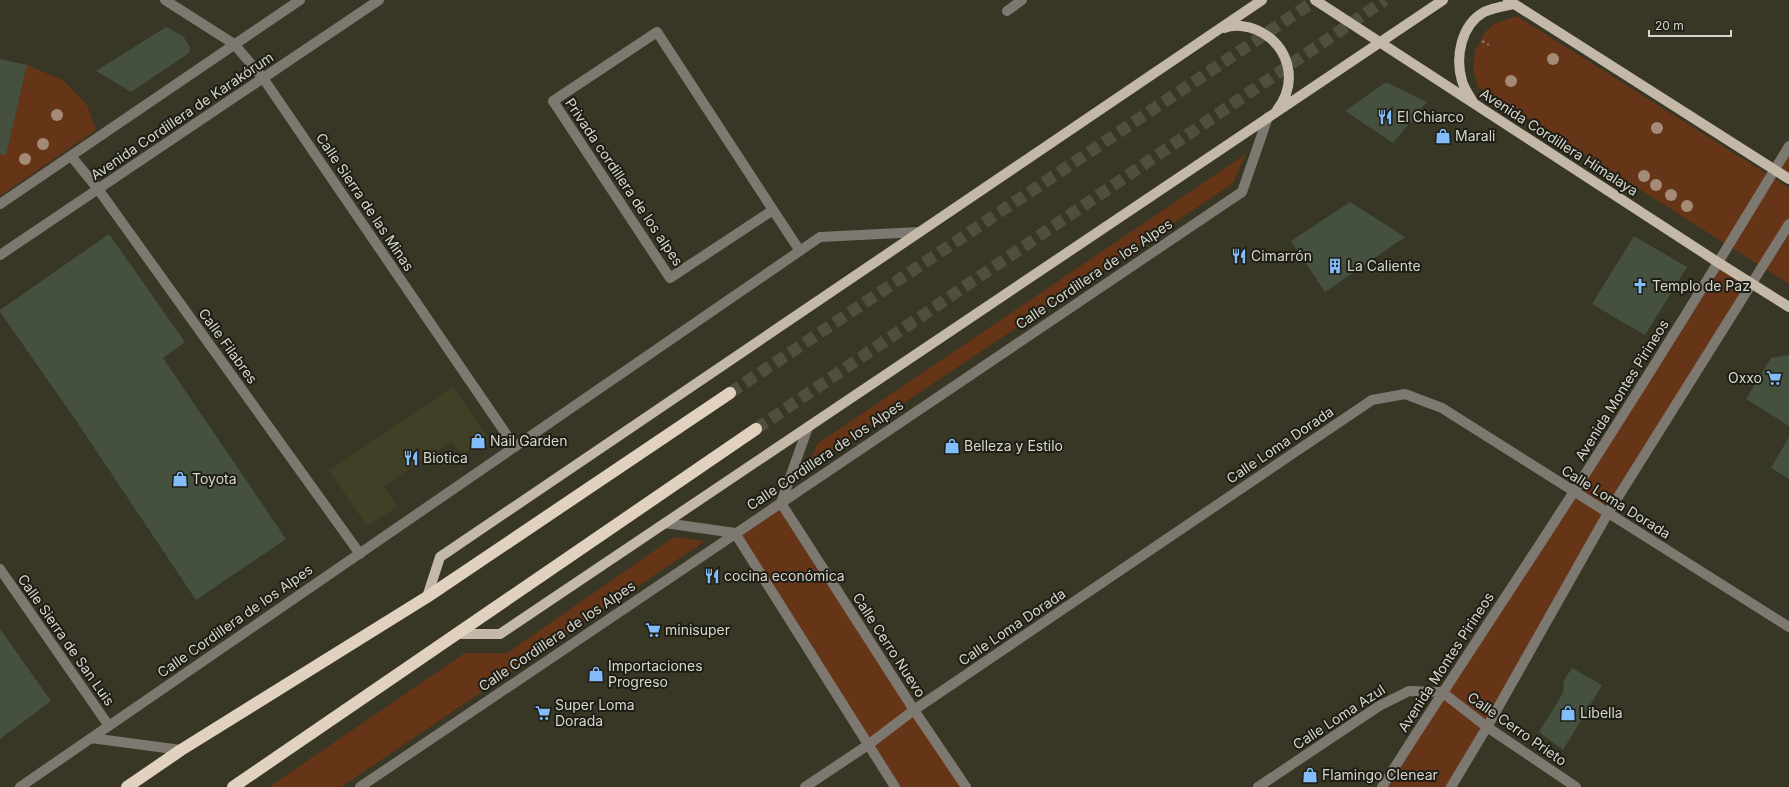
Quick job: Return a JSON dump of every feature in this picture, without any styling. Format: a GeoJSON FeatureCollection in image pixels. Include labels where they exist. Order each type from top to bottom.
{"type":"FeatureCollection","features":[{"type":"Feature","properties":{"kind":"highway"},"geometry":{"type":"LineString","coordinates":[[127,787],[181,750],[427,597],[730,393]]}},
{"type":"Feature","properties":{"kind":"highway"},"geometry":{"type":"LineString","coordinates":[[233,787],[756,429]]}},
{"type":"Feature","properties":{"kind":"main road"},"geometry":{"type":"LineString","coordinates":[[427,597],[440,557],[1262,0]]}},
{"type":"Feature","properties":{"kind":"main road","name":"Avenida Cordillera Himalaya"},"geometry":{"type":"LineString","coordinates":[[1315,0],[1789,307]]}},
{"type":"Feature","properties":{"kind":"main road"},"geometry":{"type":"LineString","coordinates":[[455,634],[500,634],[1443,0]]}},
{"type":"Feature","properties":{"kind":"main road"},"geometry":{"type":"LineString","coordinates":[[1475,105],[1462,81],[1460,49],[1466,32],[1484,12],[1511,2],[1789,179]]}},
{"type":"Feature","properties":{"kind":"main road"},"geometry":{"type":"LineString","coordinates":[[1217,31],[1227,27],[1240,26],[1252,28],[1267,34],[1284,53],[1288,65],[1289,78],[1286,94],[1278,109],[1268,117]]}},
{"type":"Feature","properties":{"kind":"street","name":"Calle Sierra de las Minas"},"geometry":{"type":"LineString","coordinates":[[165,0],[234,44],[264,78],[515,447]]}},
{"type":"Feature","properties":{"kind":"street","name":"Avenida Cordillera de Karakórum"},"geometry":{"type":"LineString","coordinates":[[0,204],[300,0]]}},
{"type":"Feature","properties":{"kind":"street","name":"Avenida Cordillera de Karakórum"},"geometry":{"type":"LineString","coordinates":[[0,255],[379,0]]}},
{"type":"Feature","properties":{"kind":"street"},"geometry":{"type":"LineString","coordinates":[[1006,11],[1022,0]]}},
{"type":"Feature","properties":{"kind":"street","name":"Privada cordillera de los alpes"},"geometry":{"type":"LineString","coordinates":[[657,32],[774,210],[670,278],[553,101],[657,32]]}},
{"type":"Feature","properties":{"kind":"street","name":"Calle Cordillera de los Alpes"},"geometry":{"type":"LineString","coordinates":[[360,787],[1242,192],[1268,117]]}},
{"type":"Feature","properties":{"kind":"street","name":"Avenida Montes Pirineos"},"geometry":{"type":"LineString","coordinates":[[1382,787],[1442,692],[1574,492],[1719,263],[1789,146]]}},
{"type":"Feature","properties":{"kind":"street","name":"Calle Filabres"},"geometry":{"type":"LineString","coordinates":[[71,156],[98,189],[360,554]]}},
{"type":"Feature","properties":{"kind":"street"},"geometry":{"type":"LineString","coordinates":[[774,210],[800,251]]}},
{"type":"Feature","properties":{"kind":"street"},"geometry":{"type":"LineString","coordinates":[[1451,787],[1487,727],[1608,514],[1789,224]]}},
{"type":"Feature","properties":{"kind":"street","name":"Calle Cordillera de los Alpes"},"geometry":{"type":"LineString","coordinates":[[20,787],[820,237],[920,232]]}},
{"type":"Feature","properties":{"kind":"street","name":"Calle Loma Dorada"},"geometry":{"type":"LineString","coordinates":[[805,787],[868,745],[914,710],[1372,400],[1405,394],[1442,408],[1789,627]]}},
{"type":"Feature","properties":{"kind":"street"},"geometry":{"type":"LineString","coordinates":[[781,503],[808,427]]}},
{"type":"Feature","properties":{"kind":"street","name":"Calle Cerro Nuevo"},"geometry":{"type":"LineString","coordinates":[[781,503],[914,710],[966,787]]}},
{"type":"Feature","properties":{"kind":"street"},"geometry":{"type":"LineString","coordinates":[[665,523],[736,533],[895,787]]}},
{"type":"Feature","properties":{"kind":"street","name":"Calle Sierra de San Luis"},"geometry":{"type":"LineString","coordinates":[[0,568],[109,726]]}},
{"type":"Feature","properties":{"kind":"street","name":"Calle Loma Azul"},"geometry":{"type":"LineString","coordinates":[[1258,787],[1379,706],[1409,691],[1442,692]]}},
{"type":"Feature","properties":{"kind":"street","name":"Calle Cerro Prieto"},"geometry":{"type":"LineString","coordinates":[[1442,692],[1487,727],[1576,787]]}},
{"type":"Feature","properties":{"kind":"street"},"geometry":{"type":"LineString","coordinates":[[91,738],[181,750]]}},
{"type":"Feature","properties":{"kind":"shaded area"},"geometry":{"type":"Polygon","coordinates":[[[1517,16],[1789,188],[1789,284],[1478,87],[1473,70],[1475,51],[1485,32],[1494,24],[1517,16]]]}},
{"type":"Feature","properties":{"kind":"shaded area"},"geometry":{"type":"Polygon","coordinates":[[[27,65],[63,80],[87,105],[96,130],[0,196],[0,154],[6,155],[27,65]]]}},
{"type":"Feature","properties":{"kind":"shaded area"},"geometry":{"type":"Polygon","coordinates":[[[1789,146],[1789,179],[1774,170],[1789,146]]]}},
{"type":"Feature","properties":{"kind":"shaded area"},"geometry":{"type":"Polygon","coordinates":[[[1246,154],[1232,184],[808,467],[817,444],[1246,154]]]}},
{"type":"Feature","properties":{"kind":"shaded area"},"geometry":{"type":"Polygon","coordinates":[[[1719,263],[1752,283],[1608,513],[1451,787],[1382,787],[1719,263]]]}},
{"type":"Feature","properties":{"kind":"shaded area"},"geometry":{"type":"Polygon","coordinates":[[[453,387],[488,437],[462,455],[452,441],[384,486],[398,506],[367,526],[329,470],[453,387]]]}},
{"type":"Feature","properties":{"kind":"shaded area"},"geometry":{"type":"Polygon","coordinates":[[[778,498],[966,787],[895,787],[735,533],[778,498]]]}},
{"type":"Feature","properties":{"kind":"shaded area"},"geometry":{"type":"Polygon","coordinates":[[[674,537],[705,541],[341,787],[269,787],[465,653],[507,653],[674,537]]]}},
{"type":"Feature","properties":{"kind":"building"},"geometry":{"type":"Polygon","coordinates":[[[166,27],[183,36],[190,47],[189,53],[131,92],[96,71],[166,27]]]}},
{"type":"Feature","properties":{"kind":"building"},"geometry":{"type":"Polygon","coordinates":[[[0,59],[27,65],[6,155],[0,154],[0,59]]]}},
{"type":"Feature","properties":{"kind":"building","name":"El Chiarco"},"geometry":{"type":"Polygon","coordinates":[[[1386,82],[1427,102],[1393,143],[1345,111],[1386,82]]]}},
{"type":"Feature","properties":{"kind":"building","name":"La Caliente"},"geometry":{"type":"Polygon","coordinates":[[[1350,202],[1405,237],[1325,292],[1291,241],[1350,202]]]}},
{"type":"Feature","properties":{"kind":"building"},"geometry":{"type":"Polygon","coordinates":[[[109,234],[185,342],[163,358],[286,539],[196,600],[75,419],[0,312],[0,310],[109,234]]]}},
{"type":"Feature","properties":{"kind":"building","name":"Templo de Paz"},"geometry":{"type":"Polygon","coordinates":[[[1634,236],[1687,267],[1645,335],[1592,304],[1634,236]]]}},
{"type":"Feature","properties":{"kind":"building","name":"Oxxo"},"geometry":{"type":"Polygon","coordinates":[[[1788,355],[1789,426],[1746,399],[1771,358],[1788,355]]]}},
{"type":"Feature","properties":{"kind":"building"},"geometry":{"type":"Polygon","coordinates":[[[1789,437],[1789,479],[1771,468],[1789,437]]]}},
{"type":"Feature","properties":{"kind":"building"},"geometry":{"type":"Polygon","coordinates":[[[0,629],[51,701],[0,739],[0,629]]]}},
{"type":"Feature","properties":{"kind":"building","name":"Libella"},"geometry":{"type":"Polygon","coordinates":[[[1572,668],[1602,685],[1563,750],[1539,732],[1563,693],[1564,680],[1572,668]]]}},
{"type":"Feature","properties":{"kind":"tunnel"},"geometry":{"type":"LineString","coordinates":[[730,393],[1316,0]]}},
{"type":"Feature","properties":{"kind":"tunnel"},"geometry":{"type":"LineString","coordinates":[[756,429],[1385,0]]}},
{"type":"Feature","properties":{"kind":"place","name":"El Chiarco"},"geometry":{"type":"Point","coordinates":[1385,117]}},
{"type":"Feature","properties":{"kind":"place","name":"Marali"},"geometry":{"type":"Point","coordinates":[1443,136]}},
{"type":"Feature","properties":{"kind":"place","name":"Cimarrón"},"geometry":{"type":"Point","coordinates":[1239,256]}},
{"type":"Feature","properties":{"kind":"place","name":"La Caliente"},"geometry":{"type":"Point","coordinates":[1335,266]}},
{"type":"Feature","properties":{"kind":"place","name":"Templo de Paz"},"geometry":{"type":"Point","coordinates":[1640,286]}},
{"type":"Feature","properties":{"kind":"place","name":"Oxxo"},"geometry":{"type":"Point","coordinates":[1774,378]}},
{"type":"Feature","properties":{"kind":"place","name":"Nail Garden"},"geometry":{"type":"Point","coordinates":[478,441]}},
{"type":"Feature","properties":{"kind":"place","name":"Belleza y Estilo"},"geometry":{"type":"Point","coordinates":[952,446]}},
{"type":"Feature","properties":{"kind":"place","name":"Biotica"},"geometry":{"type":"Point","coordinates":[411,458]}},
{"type":"Feature","properties":{"kind":"place","name":"Toyota"},"geometry":{"type":"Point","coordinates":[180,479]}},
{"type":"Feature","properties":{"kind":"place","name":"cocina económica"},"geometry":{"type":"Point","coordinates":[712,576]}},
{"type":"Feature","properties":{"kind":"place","name":"minisuper"},"geometry":{"type":"Point","coordinates":[653,630]}},
{"type":"Feature","properties":{"kind":"place","name":"Importaciones Progreso"},"geometry":{"type":"Point","coordinates":[596,674]}},
{"type":"Feature","properties":{"kind":"place","name":"Super Loma Dorada"},"geometry":{"type":"Point","coordinates":[543,713]}},
{"type":"Feature","properties":{"kind":"place","name":"Libella"},"geometry":{"type":"Point","coordinates":[1568,713]}},
{"type":"Feature","properties":{"kind":"place","name":"Flamingo Clenear"},"geometry":{"type":"Point","coordinates":[1310,775]}}]}
